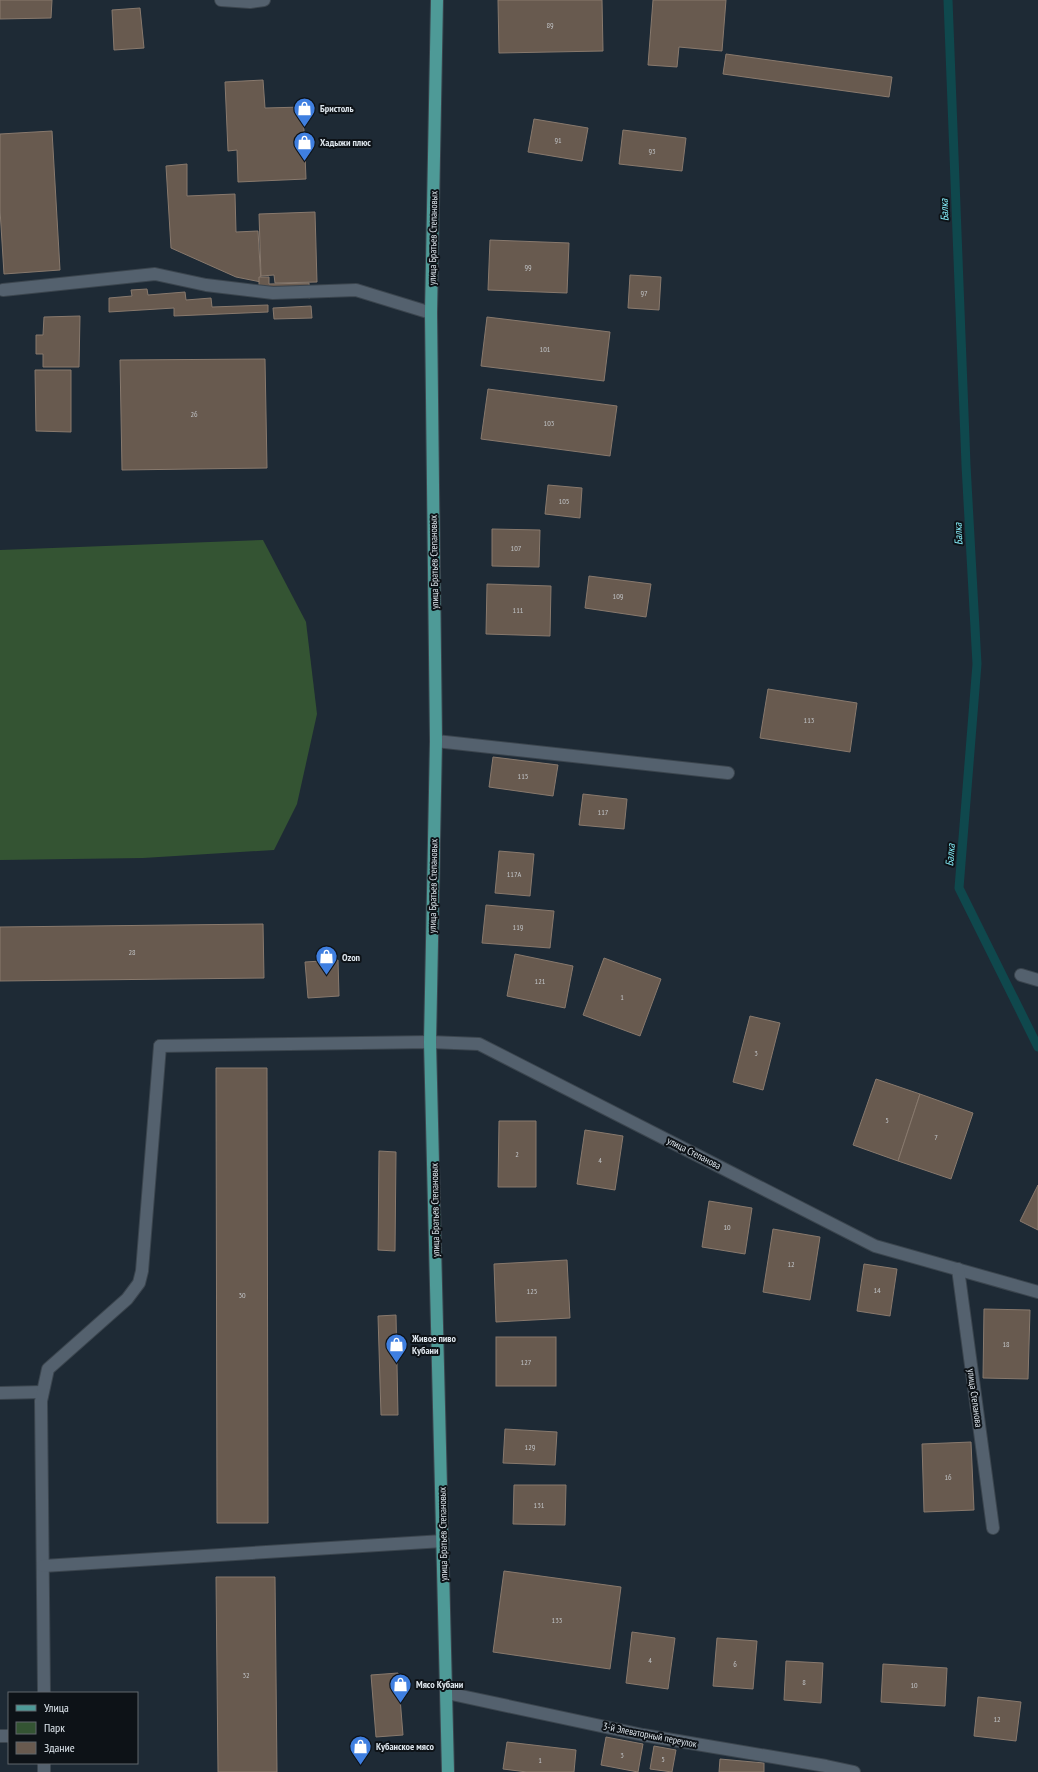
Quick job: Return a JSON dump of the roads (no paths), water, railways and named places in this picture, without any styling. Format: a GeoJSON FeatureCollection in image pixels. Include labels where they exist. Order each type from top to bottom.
{"type":"FeatureCollection","features":[{"type":"Feature","properties":{"kind":"main road","name":"улица Братьев Степановых"},"geometry":{"type":"LineString","coordinates":[[437,0],[431,313],[436,741],[430,1042],[448,1772]]}},
{"type":"Feature","properties":{"kind":"street"},"geometry":{"type":"LineString","coordinates":[[221,0],[250,2],[264,0]]}},
{"type":"Feature","properties":{"kind":"street"},"geometry":{"type":"LineString","coordinates":[[3,290],[155,274],[206,285],[273,293],[356,290],[431,313]]}},
{"type":"Feature","properties":{"kind":"street"},"geometry":{"type":"LineString","coordinates":[[436,741],[728,773]]}},
{"type":"Feature","properties":{"kind":"street"},"geometry":{"type":"LineString","coordinates":[[1021,975],[1038,980]]}},
{"type":"Feature","properties":{"kind":"street","name":"улица Степанова"},"geometry":{"type":"LineString","coordinates":[[42,1392],[48,1369],[127,1299],[139,1283],[142,1263],[160,1046],[430,1042],[479,1044],[875,1246],[1038,1292]]}},
{"type":"Feature","properties":{"kind":"street","name":"улица Степанова"},"geometry":{"type":"LineString","coordinates":[[958,1269],[993,1528]]}},
{"type":"Feature","properties":{"kind":"street"},"geometry":{"type":"LineString","coordinates":[[0,1393],[42,1392],[44,1692]]}},
{"type":"Feature","properties":{"kind":"street"},"geometry":{"type":"LineString","coordinates":[[42,1566],[443,1541]]}},
{"type":"Feature","properties":{"kind":"street","name":"3-й Элеваторный переулок"},"geometry":{"type":"LineString","coordinates":[[447,1693],[643,1735],[854,1772]]}},
{"type":"Feature","properties":{"kind":"waterway","name":"Балка"},"geometry":{"type":"LineString","coordinates":[[948,0],[966,465],[977,664],[959,888],[1038,1047]]}},
{"type":"Feature","properties":{"kind":"place","name":"Бристоль"},"geometry":{"type":"Point","coordinates":[304,128]}},
{"type":"Feature","properties":{"kind":"place","name":"Хадыжи плюс"},"geometry":{"type":"Point","coordinates":[305,162]}},
{"type":"Feature","properties":{"kind":"place","name":"Ozon"},"geometry":{"type":"Point","coordinates":[326,976]}},
{"type":"Feature","properties":{"kind":"place","name":"Живое пиво Кубани"},"geometry":{"type":"Point","coordinates":[396,1364]}},
{"type":"Feature","properties":{"kind":"place","name":"Мясо Кубани"},"geometry":{"type":"Point","coordinates":[400,1704]}},
{"type":"Feature","properties":{"kind":"place","name":"Кубанское мясо"},"geometry":{"type":"Point","coordinates":[361,1766]}}]}
